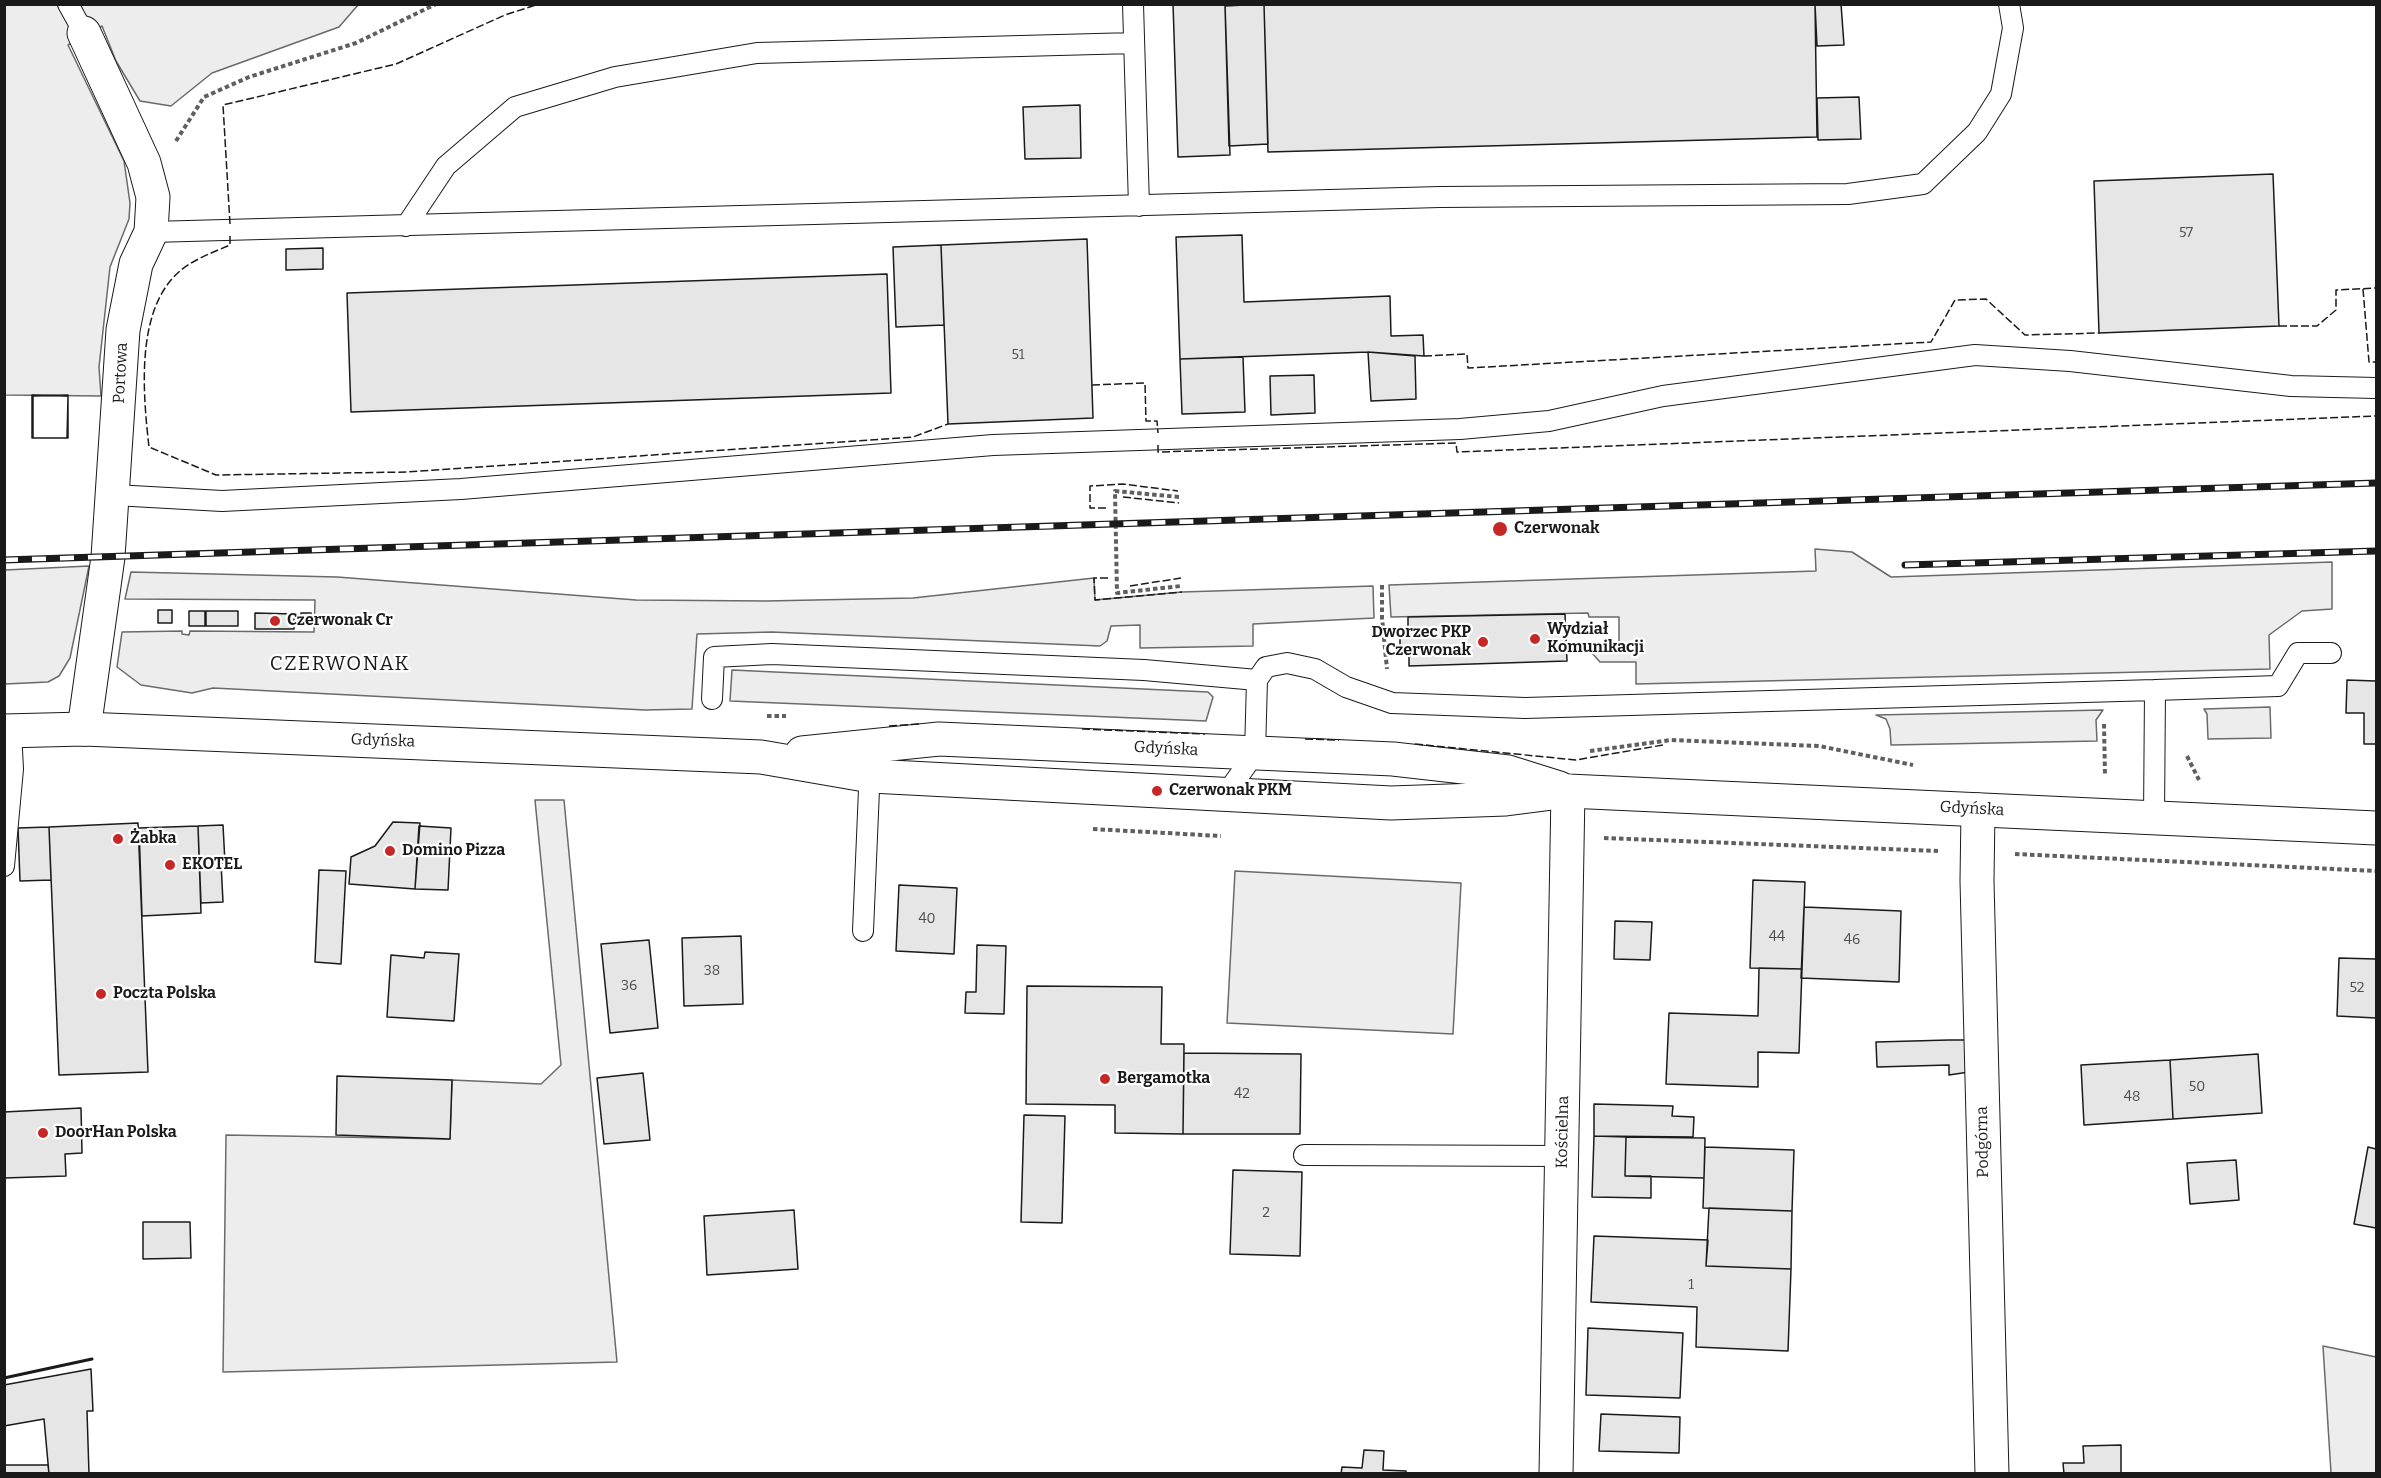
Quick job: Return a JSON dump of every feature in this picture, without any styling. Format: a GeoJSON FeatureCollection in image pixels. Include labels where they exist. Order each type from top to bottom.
{"type":"FeatureCollection","features":[{"type":"Feature","properties":{"kind":"main road","name":"Portowa"},"geometry":{"type":"LineString","coordinates":[[84,33],[144,163],[153,197],[151,232],[136,264],[123,330],[114,495],[108,557],[84,729]]}},
{"type":"Feature","properties":{"kind":"main road","name":"Gdyńska"},"geometry":{"type":"LineString","coordinates":[[8,731],[84,729],[870,761],[1226,794],[1391,803],[1506,799],[1568,791],[2376,828]]}},
{"type":"Feature","properties":{"kind":"main road","name":"Gdyńska"},"geometry":{"type":"LineString","coordinates":[[870,761],[939,739],[1393,759],[1508,772],[1568,791]]}},
{"type":"Feature","properties":{"kind":"main road","name":"Kościelna"},"geometry":{"type":"LineString","coordinates":[[1556,1473],[1568,791]]}},
{"type":"Feature","properties":{"kind":"main road","name":"Podgórna"},"geometry":{"type":"LineString","coordinates":[[1978,810],[1977,881],[1992,1473]]}},
{"type":"Feature","properties":{"kind":"lane"},"geometry":{"type":"LineString","coordinates":[[68,4],[84,33]]}},
{"type":"Feature","properties":{"kind":"lane"},"geometry":{"type":"LineString","coordinates":[[1134,4],[1139,206]]}},
{"type":"Feature","properties":{"kind":"lane"},"geometry":{"type":"LineString","coordinates":[[151,232],[1440,197],[1848,194],[1923,183],[1977,132],[2001,94],[2013,28],[2009,4]]}},
{"type":"Feature","properties":{"kind":"lane"},"geometry":{"type":"LineString","coordinates":[[406,226],[446,166],[515,107],[615,77],[757,53],[1134,43]]}},
{"type":"Feature","properties":{"kind":"lane"},"geometry":{"type":"LineString","coordinates":[[114,495],[222,501],[461,489],[993,445],[1460,429],[1549,421],[1663,396],[1975,354],[2291,386],[2376,388]]}},
{"type":"Feature","properties":{"kind":"lane"},"geometry":{"type":"LineString","coordinates":[[1226,794],[1255,753],[1257,680],[1266,667],[1287,663],[1315,669],[1346,687],[1392,703],[1525,708],[2278,686],[2298,653],[2331,653]]}},
{"type":"Feature","properties":{"kind":"lane"},"geometry":{"type":"LineString","coordinates":[[712,699],[714,657],[772,654],[1144,670],[1257,680]]}},
{"type":"Feature","properties":{"kind":"lane"},"geometry":{"type":"LineString","coordinates":[[2154,819],[2156,690]]}},
{"type":"Feature","properties":{"kind":"lane"},"geometry":{"type":"LineString","coordinates":[[4,866],[13,769],[8,731]]}},
{"type":"Feature","properties":{"kind":"lane"},"geometry":{"type":"LineString","coordinates":[[863,932],[870,761]]}},
{"type":"Feature","properties":{"kind":"lane"},"geometry":{"type":"LineString","coordinates":[[1304,1155],[1562,1156]]}},
{"type":"Feature","properties":{"kind":"path"},"geometry":{"type":"LineString","coordinates":[[153,197],[181,130],[204,97],[249,77],[356,43],[436,4]]}},
{"type":"Feature","properties":{"kind":"path"},"geometry":{"type":"LineString","coordinates":[[1179,497],[1115,491],[1117,593],[1181,586]]}},
{"type":"Feature","properties":{"kind":"path"},"geometry":{"type":"LineString","coordinates":[[1382,585],[1386,664]]}},
{"type":"Feature","properties":{"kind":"path"},"geometry":{"type":"LineString","coordinates":[[2103,690],[2105,777]]}},
{"type":"Feature","properties":{"kind":"path"},"geometry":{"type":"LineString","coordinates":[[1086,828],[1224,835]]}},
{"type":"Feature","properties":{"kind":"shaded area"},"geometry":{"type":"Polygon","coordinates":[[[5,5],[358,5],[339,27],[212,73],[171,106],[140,101],[116,61],[102,26],[68,45],[124,161],[130,203],[129,219],[110,267],[99,367],[101,396],[5,395],[5,5]]]}},
{"type":"Feature","properties":{"kind":"shaded area"},"geometry":{"type":"Polygon","coordinates":[[[1815,549],[1852,552],[1891,577],[2332,562],[2332,609],[2302,611],[2269,635],[2270,669],[1636,684],[1636,662],[1600,662],[1592,653],[1592,648],[1619,648],[1619,617],[1589,617],[1588,613],[1391,617],[1389,585],[1816,571],[1815,549]]]}},
{"type":"Feature","properties":{"kind":"shaded area"},"geometry":{"type":"Polygon","coordinates":[[[89,566],[70,658],[59,676],[48,682],[5,684],[5,570],[89,566]]]}},
{"type":"Feature","properties":{"kind":"shaded area"},"geometry":{"type":"Polygon","coordinates":[[[131,572],[337,577],[636,600],[766,601],[913,598],[1094,578],[1095,600],[1182,592],[1373,586],[1374,618],[1253,624],[1253,646],[1140,648],[1140,625],[1111,626],[1107,641],[1100,646],[772,632],[697,634],[692,709],[645,710],[213,688],[192,693],[141,685],[117,667],[122,632],[182,631],[182,634],[189,635],[190,631],[314,632],[315,600],[125,599],[131,572]]]}},
{"type":"Feature","properties":{"kind":"shaded area"},"geometry":{"type":"Polygon","coordinates":[[[732,670],[1208,692],[1213,697],[1206,721],[730,701],[732,670]]]}},
{"type":"Feature","properties":{"kind":"shaded area"},"geometry":{"type":"Polygon","coordinates":[[[2270,707],[2271,738],[2208,739],[2207,714],[2204,709],[2270,707]]]}},
{"type":"Feature","properties":{"kind":"shaded area"},"geometry":{"type":"Polygon","coordinates":[[[2103,710],[2096,720],[2097,741],[1891,745],[1890,729],[1886,719],[1876,715],[2103,710]]]}},
{"type":"Feature","properties":{"kind":"shaded area"},"geometry":{"type":"Polygon","coordinates":[[[535,800],[564,800],[617,1362],[223,1372],[226,1135],[450,1139],[452,1080],[541,1084],[561,1065],[535,800]]]}},
{"type":"Feature","properties":{"kind":"shaded area"},"geometry":{"type":"Polygon","coordinates":[[[1235,871],[1461,883],[1453,1034],[1227,1023],[1235,871]]]}},
{"type":"Feature","properties":{"kind":"shaded area"},"geometry":{"type":"Polygon","coordinates":[[[2323,1346],[2376,1357],[2376,1473],[2331,1473],[2323,1346]]]}},
{"type":"Feature","properties":{"kind":"building"},"geometry":{"type":"Polygon","coordinates":[[[1173,4],[1225,4],[1230,155],[1178,157],[1173,4]]]}},
{"type":"Feature","properties":{"kind":"building"},"geometry":{"type":"Polygon","coordinates":[[[1264,4],[1268,144],[1229,146],[1225,6],[1264,4]]]}},
{"type":"Feature","properties":{"kind":"building"},"geometry":{"type":"Polygon","coordinates":[[[1264,4],[1815,4],[1817,137],[1268,152],[1264,4]]]}},
{"type":"Feature","properties":{"kind":"building"},"geometry":{"type":"Polygon","coordinates":[[[1815,4],[1841,4],[1844,45],[1817,46],[1815,4]]]}},
{"type":"Feature","properties":{"kind":"building"},"geometry":{"type":"Polygon","coordinates":[[[1859,97],[1861,139],[1818,140],[1817,98],[1859,97]]]}},
{"type":"Feature","properties":{"kind":"building"},"geometry":{"type":"Polygon","coordinates":[[[1080,105],[1081,158],[1025,159],[1023,107],[1080,105]]]}},
{"type":"Feature","properties":{"kind":"building"},"geometry":{"type":"Polygon","coordinates":[[[2273,174],[2279,326],[2099,333],[2094,181],[2273,174]]]}},
{"type":"Feature","properties":{"kind":"building"},"geometry":{"type":"Polygon","coordinates":[[[1242,235],[1244,302],[1390,296],[1391,336],[1423,335],[1424,356],[1368,352],[1180,359],[1176,237],[1242,235]]]}},
{"type":"Feature","properties":{"kind":"building"},"geometry":{"type":"Polygon","coordinates":[[[1087,239],[1093,418],[948,424],[941,245],[1087,239]]]}},
{"type":"Feature","properties":{"kind":"building"},"geometry":{"type":"Polygon","coordinates":[[[941,245],[944,325],[896,327],[893,247],[941,245]]]}},
{"type":"Feature","properties":{"kind":"building"},"geometry":{"type":"Polygon","coordinates":[[[323,248],[323,269],[286,270],[286,249],[323,248]]]}},
{"type":"Feature","properties":{"kind":"building"},"geometry":{"type":"Polygon","coordinates":[[[887,274],[891,393],[351,412],[347,293],[887,274]]]}},
{"type":"Feature","properties":{"kind":"building"},"geometry":{"type":"Polygon","coordinates":[[[1368,352],[1415,356],[1416,399],[1371,401],[1368,352]]]}},
{"type":"Feature","properties":{"kind":"building"},"geometry":{"type":"Polygon","coordinates":[[[1243,357],[1245,412],[1182,414],[1180,359],[1243,357]]]}},
{"type":"Feature","properties":{"kind":"building"},"geometry":{"type":"Polygon","coordinates":[[[1314,375],[1315,413],[1271,415],[1270,376],[1314,375]]]}},
{"type":"Feature","properties":{"kind":"building"},"geometry":{"type":"Polygon","coordinates":[[[32,395],[68,396],[67,438],[32,438],[32,395]]]}},
{"type":"Feature","properties":{"kind":"building"},"geometry":{"type":"Polygon","coordinates":[[[68,395],[68,438],[33,438],[33,396],[68,395]]]}},
{"type":"Feature","properties":{"kind":"building"},"geometry":{"type":"Polygon","coordinates":[[[158,610],[172,610],[172,623],[158,623],[158,610]]]}},
{"type":"Feature","properties":{"kind":"building"},"geometry":{"type":"Polygon","coordinates":[[[189,611],[205,611],[205,626],[189,626],[189,611]]]}},
{"type":"Feature","properties":{"kind":"building","name":"Czerwonak Cr"},"geometry":{"type":"Polygon","coordinates":[[[206,611],[238,611],[238,626],[206,626],[206,611]]]}},
{"type":"Feature","properties":{"kind":"building","name":"Czerwonak Cr"},"geometry":{"type":"Polygon","coordinates":[[[255,613],[294,614],[294,629],[255,629],[255,613]]]}},
{"type":"Feature","properties":{"kind":"building"},"geometry":{"type":"Polygon","coordinates":[[[301,613],[311,613],[311,624],[301,624],[301,613]]]}},
{"type":"Feature","properties":{"kind":"building","name":"Dworzec PKP Czerwonak"},"geometry":{"type":"Polygon","coordinates":[[[1565,614],[1567,661],[1409,666],[1409,650],[1400,650],[1400,633],[1408,633],[1408,617],[1565,614]]]}},
{"type":"Feature","properties":{"kind":"building"},"geometry":{"type":"Polygon","coordinates":[[[2347,680],[2376,681],[2376,744],[2364,744],[2364,713],[2346,713],[2347,680]]]}},
{"type":"Feature","properties":{"kind":"building","name":"Domino Pizza"},"geometry":{"type":"Polygon","coordinates":[[[393,822],[420,823],[415,889],[349,884],[351,857],[375,846],[393,822]]]}},
{"type":"Feature","properties":{"kind":"building","name":"Poczta Polska"},"geometry":{"type":"Polygon","coordinates":[[[138,823],[148,1072],[59,1075],[49,827],[138,823]]]}},
{"type":"Feature","properties":{"kind":"building"},"geometry":{"type":"Polygon","coordinates":[[[223,825],[225,863],[221,863],[223,902],[201,903],[198,826],[223,825]]]}},
{"type":"Feature","properties":{"kind":"building","name":"EKOTEL"},"geometry":{"type":"Polygon","coordinates":[[[198,826],[201,913],[142,916],[139,828],[198,826]]]}},
{"type":"Feature","properties":{"kind":"building"},"geometry":{"type":"Polygon","coordinates":[[[419,826],[451,828],[448,890],[415,889],[419,826]]]}},
{"type":"Feature","properties":{"kind":"building"},"geometry":{"type":"Polygon","coordinates":[[[49,827],[51,880],[20,881],[18,828],[49,827]]]}},
{"type":"Feature","properties":{"kind":"building"},"geometry":{"type":"Polygon","coordinates":[[[319,870],[346,871],[341,964],[315,962],[319,870]]]}},
{"type":"Feature","properties":{"kind":"building"},"geometry":{"type":"Polygon","coordinates":[[[1753,880],[1805,882],[1802,969],[1750,968],[1753,880]]]}},
{"type":"Feature","properties":{"kind":"building"},"geometry":{"type":"Polygon","coordinates":[[[899,885],[957,888],[954,954],[896,951],[899,885]]]}},
{"type":"Feature","properties":{"kind":"building"},"geometry":{"type":"Polygon","coordinates":[[[1804,907],[1901,911],[1899,982],[1801,978],[1804,907]]]}},
{"type":"Feature","properties":{"kind":"building"},"geometry":{"type":"Polygon","coordinates":[[[1615,921],[1652,922],[1650,960],[1614,959],[1615,921]]]}},
{"type":"Feature","properties":{"kind":"building"},"geometry":{"type":"Polygon","coordinates":[[[741,936],[743,1004],[684,1006],[682,938],[741,936]]]}},
{"type":"Feature","properties":{"kind":"building"},"geometry":{"type":"Polygon","coordinates":[[[649,940],[658,1028],[610,1033],[601,944],[649,940]]]}},
{"type":"Feature","properties":{"kind":"building"},"geometry":{"type":"Polygon","coordinates":[[[977,945],[1006,946],[1004,1014],[965,1013],[966,992],[976,992],[977,945]]]}},
{"type":"Feature","properties":{"kind":"building"},"geometry":{"type":"Polygon","coordinates":[[[425,952],[459,954],[454,1021],[387,1017],[391,955],[424,958],[425,952]]]}},
{"type":"Feature","properties":{"kind":"building"},"geometry":{"type":"Polygon","coordinates":[[[2339,958],[2376,959],[2376,1018],[2337,1016],[2339,958]]]}},
{"type":"Feature","properties":{"kind":"building"},"geometry":{"type":"Polygon","coordinates":[[[1759,968],[1802,969],[1799,1053],[1758,1052],[1758,1087],[1666,1084],[1669,1013],[1758,1016],[1759,968]]]}},
{"type":"Feature","properties":{"kind":"building","name":"Bergamotka"},"geometry":{"type":"Polygon","coordinates":[[[1027,986],[1162,987],[1161,1044],[1184,1044],[1183,1134],[1115,1133],[1115,1105],[1026,1104],[1027,986]]]}},
{"type":"Feature","properties":{"kind":"building"},"geometry":{"type":"Polygon","coordinates":[[[1968,1040],[1969,1072],[1949,1075],[1949,1065],[1877,1067],[1876,1042],[1968,1040]]]}},
{"type":"Feature","properties":{"kind":"building"},"geometry":{"type":"Polygon","coordinates":[[[1184,1053],[1301,1054],[1300,1134],[1183,1134],[1184,1053]]]}},
{"type":"Feature","properties":{"kind":"building"},"geometry":{"type":"Polygon","coordinates":[[[2258,1054],[2262,1113],[2173,1119],[2170,1060],[2258,1054]]]}},
{"type":"Feature","properties":{"kind":"building"},"geometry":{"type":"Polygon","coordinates":[[[2170,1060],[2173,1119],[2084,1125],[2081,1065],[2170,1060]]]}},
{"type":"Feature","properties":{"kind":"building"},"geometry":{"type":"Polygon","coordinates":[[[643,1073],[650,1140],[604,1144],[597,1078],[643,1073]]]}},
{"type":"Feature","properties":{"kind":"building"},"geometry":{"type":"Polygon","coordinates":[[[337,1076],[452,1080],[450,1139],[336,1135],[337,1076]]]}},
{"type":"Feature","properties":{"kind":"building"},"geometry":{"type":"Polygon","coordinates":[[[1594,1104],[1673,1106],[1672,1116],[1694,1117],[1693,1137],[1594,1136],[1594,1104]]]}},
{"type":"Feature","properties":{"kind":"building","name":"DoorHan Polska"},"geometry":{"type":"Polygon","coordinates":[[[81,1108],[82,1153],[65,1154],[66,1176],[4,1178],[4,1112],[81,1108]]]}},
{"type":"Feature","properties":{"kind":"building"},"geometry":{"type":"Polygon","coordinates":[[[1024,1115],[1065,1116],[1062,1223],[1021,1222],[1024,1115]]]}},
{"type":"Feature","properties":{"kind":"building"},"geometry":{"type":"Polygon","coordinates":[[[1594,1136],[1626,1137],[1625,1176],[1651,1176],[1651,1198],[1592,1197],[1594,1136]]]}},
{"type":"Feature","properties":{"kind":"building"},"geometry":{"type":"Polygon","coordinates":[[[1626,1137],[1705,1138],[1704,1178],[1625,1176],[1626,1137]]]}},
{"type":"Feature","properties":{"kind":"building"},"geometry":{"type":"Polygon","coordinates":[[[1705,1147],[1794,1150],[1792,1211],[1703,1208],[1705,1147]]]}},
{"type":"Feature","properties":{"kind":"building"},"geometry":{"type":"Polygon","coordinates":[[[2368,1147],[2376,1149],[2376,1228],[2354,1224],[2368,1147]]]}},
{"type":"Feature","properties":{"kind":"building"},"geometry":{"type":"Polygon","coordinates":[[[2236,1160],[2239,1200],[2190,1204],[2187,1163],[2236,1160]]]}},
{"type":"Feature","properties":{"kind":"building"},"geometry":{"type":"Polygon","coordinates":[[[1233,1170],[1302,1172],[1300,1256],[1230,1254],[1233,1170]]]}},
{"type":"Feature","properties":{"kind":"building"},"geometry":{"type":"Polygon","coordinates":[[[1709,1208],[1792,1211],[1791,1269],[1706,1266],[1709,1208]]]}},
{"type":"Feature","properties":{"kind":"building"},"geometry":{"type":"Polygon","coordinates":[[[794,1210],[798,1269],[707,1275],[704,1216],[794,1210]]]}},
{"type":"Feature","properties":{"kind":"building"},"geometry":{"type":"Polygon","coordinates":[[[143,1222],[190,1222],[191,1258],[143,1259],[143,1222]]]}},
{"type":"Feature","properties":{"kind":"building"},"geometry":{"type":"Polygon","coordinates":[[[1594,1236],[1708,1240],[1706,1266],[1791,1269],[1788,1351],[1696,1347],[1697,1307],[1591,1302],[1594,1236]]]}},
{"type":"Feature","properties":{"kind":"building"},"geometry":{"type":"Polygon","coordinates":[[[1588,1328],[1683,1333],[1680,1398],[1586,1395],[1588,1328]]]}},
{"type":"Feature","properties":{"kind":"building"},"geometry":{"type":"Polygon","coordinates":[[[91,1369],[93,1411],[87,1411],[89,1474],[49,1474],[44,1419],[4,1426],[4,1385],[91,1369]]]}},
{"type":"Feature","properties":{"kind":"building"},"geometry":{"type":"Polygon","coordinates":[[[1601,1414],[1680,1417],[1679,1453],[1599,1451],[1601,1414]]]}},
{"type":"Feature","properties":{"kind":"building"},"geometry":{"type":"Polygon","coordinates":[[[2121,1445],[2121,1474],[2064,1474],[2063,1463],[2084,1463],[2083,1446],[2121,1445]]]}},
{"type":"Feature","properties":{"kind":"building"},"geometry":{"type":"Polygon","coordinates":[[[1364,1450],[1384,1451],[1383,1470],[1406,1471],[1406,1474],[1341,1474],[1342,1467],[1362,1468],[1364,1450]]]}},
{"type":"Feature","properties":{"kind":"building"},"geometry":{"type":"Polygon","coordinates":[[[4,1465],[48,1465],[49,1474],[4,1474],[4,1465]]]}},
{"type":"Feature","properties":{"kind":"railway"},"geometry":{"type":"LineString","coordinates":[[4,560],[2376,483]]}},
{"type":"Feature","properties":{"kind":"railway"},"geometry":{"type":"LineString","coordinates":[[1905,565],[2376,551]]}},
{"type":"Feature","properties":{"kind":"fence"},"geometry":{"type":"LineString","coordinates":[[230,224],[223,105],[396,64],[505,15],[539,4]]}},
{"type":"Feature","properties":{"kind":"fence"},"geometry":{"type":"LineString","coordinates":[[230,236],[230,245],[186,267],[166,287],[155,307],[145,353],[145,402],[149,447],[216,475],[407,472],[913,437],[948,424]]}},
{"type":"Feature","properties":{"kind":"fence"},"geometry":{"type":"LineString","coordinates":[[2279,326],[2317,326],[2336,310],[2336,290],[2376,288]]}},
{"type":"Feature","properties":{"kind":"fence"},"geometry":{"type":"LineString","coordinates":[[2363,289],[2369,362],[2376,362]]}},
{"type":"Feature","properties":{"kind":"fence"},"geometry":{"type":"LineString","coordinates":[[1424,356],[1467,354],[1468,368],[1931,342],[1955,300],[1986,299],[2025,335],[2099,333]]}},
{"type":"Feature","properties":{"kind":"fence"},"geometry":{"type":"LineString","coordinates":[[1092,385],[1145,383],[1146,421],[1157,421],[1158,433]]}},
{"type":"Feature","properties":{"kind":"fence"},"geometry":{"type":"LineString","coordinates":[[1158,445],[1158,452],[1456,443],[1457,452],[2376,416]]}},
{"type":"Feature","properties":{"kind":"fence"},"geometry":{"type":"LineString","coordinates":[[1106,508],[1090,508],[1090,486],[1123,484],[1178,491]]}},
{"type":"Feature","properties":{"kind":"fence"},"geometry":{"type":"LineString","coordinates":[[1123,497],[1179,503]]}},
{"type":"Feature","properties":{"kind":"fence"},"geometry":{"type":"LineString","coordinates":[[1108,578],[1094,578],[1095,600],[1182,592]]}},
{"type":"Feature","properties":{"kind":"fence"},"geometry":{"type":"LineString","coordinates":[[1130,586],[1181,578]]}},
{"type":"Feature","properties":{"kind":"fence"},"geometry":{"type":"LineString","coordinates":[[889,726],[920,724]]}},
{"type":"Feature","properties":{"kind":"fence"},"geometry":{"type":"LineString","coordinates":[[1082,729],[1205,734]]}},
{"type":"Feature","properties":{"kind":"fence"},"geometry":{"type":"LineString","coordinates":[[1305,739],[1339,740]]}},
{"type":"Feature","properties":{"kind":"fence"},"geometry":{"type":"LineString","coordinates":[[1415,744],[1576,760],[1663,745]]}},
{"type":"Feature","properties":{"kind":"wall"},"geometry":{"type":"LineString","coordinates":[[4,1378],[92,1359]]}},
{"type":"Feature","properties":{"kind":"place","name":"Czerwonak"},"geometry":{"type":"Point","coordinates":[1500,529]}},
{"type":"Feature","properties":{"kind":"place","name":"Czerwonak Cr"},"geometry":{"type":"Point","coordinates":[275,621]}},
{"type":"Feature","properties":{"kind":"place","name":"Wydział Komunikacji"},"geometry":{"type":"Point","coordinates":[1535,639]}},
{"type":"Feature","properties":{"kind":"place","name":"Dworzec PKP Czerwonak"},"geometry":{"type":"Point","coordinates":[1483,642]}},
{"type":"Feature","properties":{"kind":"place","name":"Czerwonak PKM"},"geometry":{"type":"Point","coordinates":[1157,791]}},
{"type":"Feature","properties":{"kind":"place","name":"Żabka"},"geometry":{"type":"Point","coordinates":[118,839]}},
{"type":"Feature","properties":{"kind":"place","name":"Domino Pizza"},"geometry":{"type":"Point","coordinates":[390,851]}},
{"type":"Feature","properties":{"kind":"place","name":"EKOTEL"},"geometry":{"type":"Point","coordinates":[170,865]}},
{"type":"Feature","properties":{"kind":"place","name":"Poczta Polska"},"geometry":{"type":"Point","coordinates":[101,994]}},
{"type":"Feature","properties":{"kind":"place","name":"Bergamotka"},"geometry":{"type":"Point","coordinates":[1105,1079]}},
{"type":"Feature","properties":{"kind":"place","name":"DoorHan Polska"},"geometry":{"type":"Point","coordinates":[43,1133]}},
{"type":"Feature","properties":{"kind":"district","name":"CZERWONAK"},"geometry":{"type":"Point","coordinates":[340,664]}}]}
